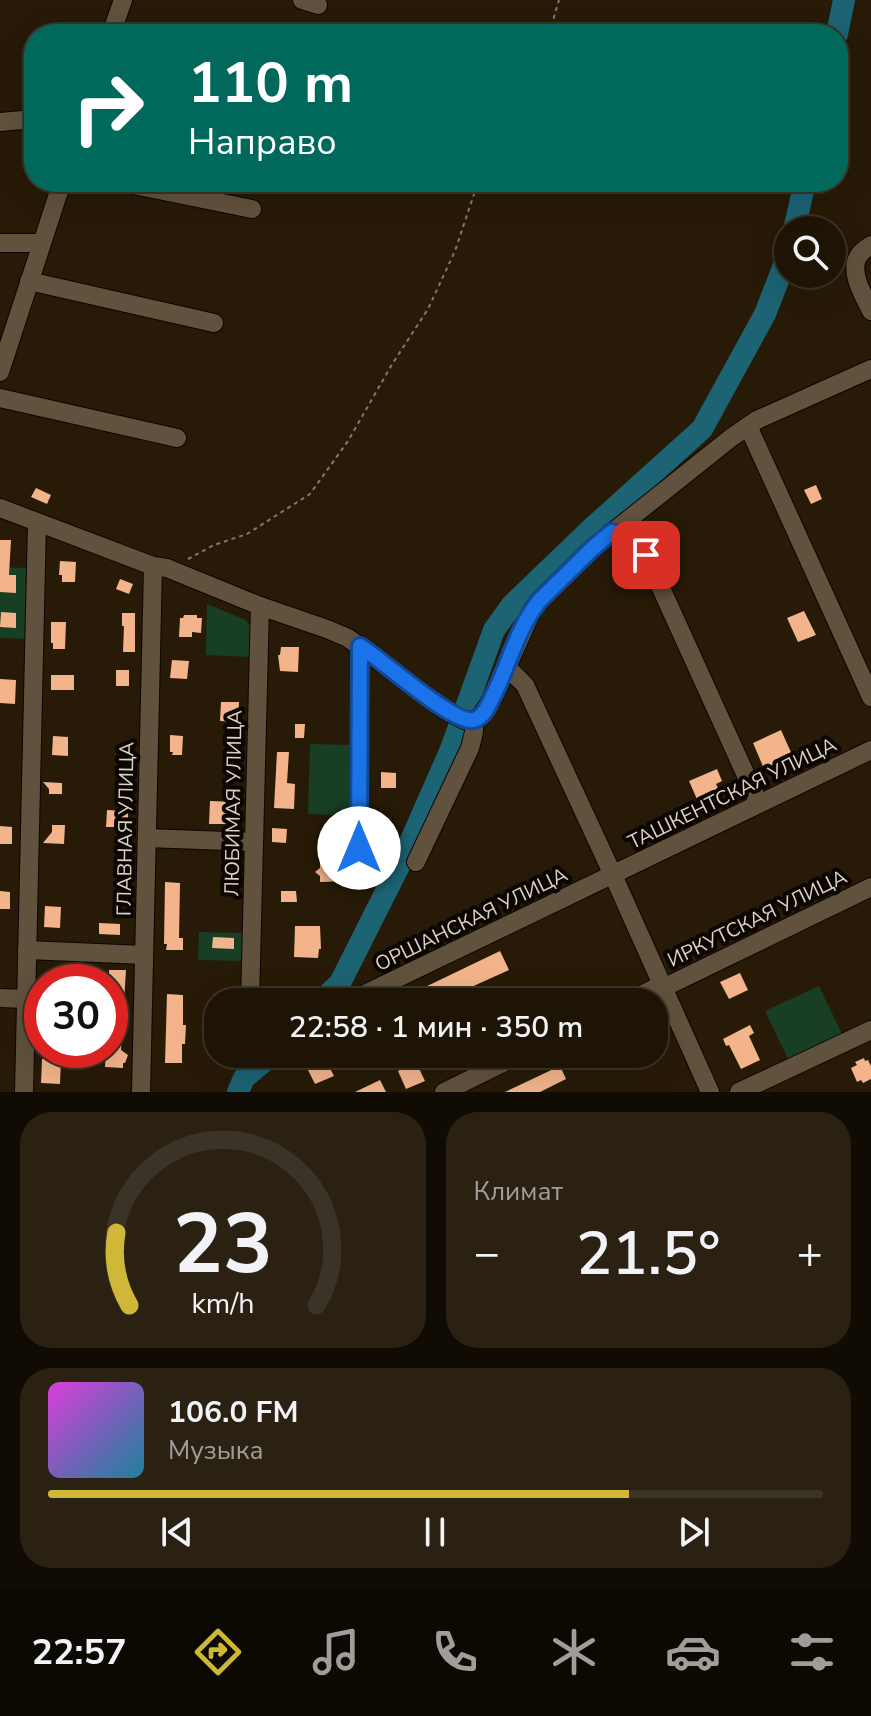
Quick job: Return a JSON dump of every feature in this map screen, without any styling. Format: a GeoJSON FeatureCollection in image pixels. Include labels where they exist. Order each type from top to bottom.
{"type":"FeatureCollection","features":[{"type":"Feature","properties":{"kind":"street"},"geometry":{"type":"LineString","coordinates":[[115,24],[123,0]]}},
{"type":"Feature","properties":{"kind":"street"},"geometry":{"type":"LineString","coordinates":[[0,122],[24,120]]}},
{"type":"Feature","properties":{"kind":"street"},"geometry":{"type":"LineString","coordinates":[[1,366],[59,192]]}},
{"type":"Feature","properties":{"kind":"street"},"geometry":{"type":"LineString","coordinates":[[168,192],[252,209]]}},
{"type":"Feature","properties":{"kind":"street"},"geometry":{"type":"LineString","coordinates":[[0,243],[42,243]]}},
{"type":"Feature","properties":{"kind":"street"},"geometry":{"type":"LineString","coordinates":[[871,245],[859,255],[855,267],[858,283],[871,311]]}},
{"type":"Feature","properties":{"kind":"street"},"geometry":{"type":"LineString","coordinates":[[29,281],[214,323]]}},
{"type":"Feature","properties":{"kind":"street"},"geometry":{"type":"LineString","coordinates":[[465,719],[480,717],[486,710],[528,617],[539,601],[594,547],[748,426],[871,369]]}},
{"type":"Feature","properties":{"kind":"street"},"geometry":{"type":"LineString","coordinates":[[0,398],[177,438]]}},
{"type":"Feature","properties":{"kind":"street"},"geometry":{"type":"LineString","coordinates":[[748,426],[871,697]]}},
{"type":"Feature","properties":{"kind":"street"},"geometry":{"type":"LineString","coordinates":[[0,508],[327,629],[360,646],[465,719],[474,732],[470,748],[416,862]]}},
{"type":"Feature","properties":{"kind":"street"},"geometry":{"type":"LineString","coordinates":[[27,964],[37,522]]}},
{"type":"Feature","properties":{"kind":"street"},"geometry":{"type":"LineString","coordinates":[[612,532],[632,540],[646,555],[759,804]]}},
{"type":"Feature","properties":{"kind":"street","name":"ГЛАВНАЯ УЛИЦА"},"geometry":{"type":"LineString","coordinates":[[141,1092],[147,838],[160,567]]}},
{"type":"Feature","properties":{"kind":"street","name":"ЛЮБИМАЯ УЛИЦА"},"geometry":{"type":"LineString","coordinates":[[250,988],[260,606]]}},
{"type":"Feature","properties":{"kind":"street"},"geometry":{"type":"LineString","coordinates":[[359,848],[360,646]]}},
{"type":"Feature","properties":{"kind":"street"},"geometry":{"type":"LineString","coordinates":[[505,668],[525,685],[710,1092]]}},
{"type":"Feature","properties":{"kind":"street","name":"ТАШКЕНТСКАЯ УЛИЦА"},"geometry":{"type":"LineString","coordinates":[[613,875],[871,750]]}},
{"type":"Feature","properties":{"kind":"street"},"geometry":{"type":"LineString","coordinates":[[147,838],[254,842]]}},
{"type":"Feature","properties":{"kind":"street","name":"ОРШАНСКАЯ УЛИЦА"},"geometry":{"type":"LineString","coordinates":[[377,988],[613,875]]}},
{"type":"Feature","properties":{"kind":"street","name":"ИРКУТСКАЯ УЛИЦА"},"geometry":{"type":"LineString","coordinates":[[662,987],[871,887]]}},
{"type":"Feature","properties":{"kind":"street"},"geometry":{"type":"LineString","coordinates":[[27,950],[144,955]]}},
{"type":"Feature","properties":{"kind":"street"},"geometry":{"type":"LineString","coordinates":[[0,998],[24,999]]}},
{"type":"Feature","properties":{"kind":"street"},"geometry":{"type":"LineString","coordinates":[[739,1092],[871,1030]]}},
{"type":"Feature","properties":{"kind":"street"},"geometry":{"type":"LineString","coordinates":[[24,1092],[25,1068]]}},
{"type":"Feature","properties":{"kind":"street"},"geometry":{"type":"LineString","coordinates":[[444,1092],[493,1068]]}},
{"type":"Feature","properties":{"kind":"path"},"geometry":{"type":"LineString","coordinates":[[552,24],[559,0]]}},
{"type":"Feature","properties":{"kind":"path"},"geometry":{"type":"LineString","coordinates":[[160,567],[247,534],[310,494],[348,441],[428,309],[455,251],[475,192]]}},
{"type":"Feature","properties":{"kind":"green space"},"geometry":{"type":"Polygon","coordinates":[[[0,567],[28,568],[26,639],[0,638],[0,567]]]}},
{"type":"Feature","properties":{"kind":"green space"},"geometry":{"type":"Polygon","coordinates":[[[207,604],[246,620],[251,627],[250,657],[206,655],[207,604]]]}},
{"type":"Feature","properties":{"kind":"green space"},"geometry":{"type":"Polygon","coordinates":[[[310,744],[354,745],[352,816],[308,814],[310,744]]]}},
{"type":"Feature","properties":{"kind":"green space"},"geometry":{"type":"Polygon","coordinates":[[[199,932],[243,933],[242,961],[198,960],[199,932]]]}},
{"type":"Feature","properties":{"kind":"green space"},"geometry":{"type":"Polygon","coordinates":[[[819,986],[842,1034],[788,1059],[765,1011],[819,986]]]}},
{"type":"Feature","properties":{"kind":"building"},"geometry":{"type":"Polygon","coordinates":[[[816,485],[822,499],[811,504],[804,490],[816,485]]]}},
{"type":"Feature","properties":{"kind":"building"},"geometry":{"type":"Polygon","coordinates":[[[36,488],[51,495],[47,504],[31,497],[36,488]]]}},
{"type":"Feature","properties":{"kind":"building"},"geometry":{"type":"Polygon","coordinates":[[[0,540],[11,540],[9,575],[16,575],[16,593],[0,592],[0,540]]]}},
{"type":"Feature","properties":{"kind":"building"},"geometry":{"type":"Polygon","coordinates":[[[60,561],[76,562],[75,582],[62,582],[60,561]]]}},
{"type":"Feature","properties":{"kind":"building"},"geometry":{"type":"Polygon","coordinates":[[[120,579],[133,584],[129,594],[116,589],[120,579]]]}},
{"type":"Feature","properties":{"kind":"building"},"geometry":{"type":"Polygon","coordinates":[[[804,611],[816,635],[798,642],[787,618],[804,611]]]}},
{"type":"Feature","properties":{"kind":"building"},"geometry":{"type":"Polygon","coordinates":[[[1,612],[16,613],[16,628],[0,627],[1,612]]]}},
{"type":"Feature","properties":{"kind":"building"},"geometry":{"type":"Polygon","coordinates":[[[122,613],[135,613],[135,652],[123,652],[122,613]]]}},
{"type":"Feature","properties":{"kind":"building"},"geometry":{"type":"Polygon","coordinates":[[[184,615],[202,618],[201,633],[192,632],[192,637],[179,637],[180,618],[184,615]]]}},
{"type":"Feature","properties":{"kind":"building"},"geometry":{"type":"Polygon","coordinates":[[[51,622],[66,622],[65,649],[53,649],[51,622]]]}},
{"type":"Feature","properties":{"kind":"building"},"geometry":{"type":"Polygon","coordinates":[[[281,647],[299,647],[298,672],[280,671],[278,655],[281,647]]]}},
{"type":"Feature","properties":{"kind":"building"},"geometry":{"type":"Polygon","coordinates":[[[172,660],[189,661],[187,679],[170,678],[172,660]]]}},
{"type":"Feature","properties":{"kind":"building"},"geometry":{"type":"Polygon","coordinates":[[[116,670],[129,670],[129,686],[116,686],[116,670]]]}},
{"type":"Feature","properties":{"kind":"building"},"geometry":{"type":"Polygon","coordinates":[[[51,675],[74,675],[74,690],[51,690],[51,675]]]}},
{"type":"Feature","properties":{"kind":"building"},"geometry":{"type":"Polygon","coordinates":[[[0,679],[16,680],[15,704],[0,703],[0,679]]]}},
{"type":"Feature","properties":{"kind":"building"},"geometry":{"type":"Polygon","coordinates":[[[221,702],[239,702],[238,722],[220,721],[221,702]]]}},
{"type":"Feature","properties":{"kind":"building"},"geometry":{"type":"Polygon","coordinates":[[[295,724],[305,724],[304,738],[295,738],[295,724]]]}},
{"type":"Feature","properties":{"kind":"building"},"geometry":{"type":"Polygon","coordinates":[[[781,730],[794,759],[765,771],[753,743],[781,730]]]}},
{"type":"Feature","properties":{"kind":"building"},"geometry":{"type":"Polygon","coordinates":[[[170,735],[183,736],[182,755],[172,755],[173,752],[170,752],[170,735]]]}},
{"type":"Feature","properties":{"kind":"building"},"geometry":{"type":"Polygon","coordinates":[[[53,736],[68,737],[68,756],[52,755],[53,736]]]}},
{"type":"Feature","properties":{"kind":"building"},"geometry":{"type":"Polygon","coordinates":[[[277,752],[289,752],[287,783],[295,784],[294,809],[274,808],[277,752]]]}},
{"type":"Feature","properties":{"kind":"building"},"geometry":{"type":"Polygon","coordinates":[[[717,769],[722,781],[716,784],[722,797],[700,806],[689,781],[717,769]]]}},
{"type":"Feature","properties":{"kind":"building"},"geometry":{"type":"Polygon","coordinates":[[[381,772],[396,773],[396,788],[381,788],[381,772]]]}},
{"type":"Feature","properties":{"kind":"building"},"geometry":{"type":"Polygon","coordinates":[[[43,782],[62,783],[62,794],[49,794],[43,782]]]}},
{"type":"Feature","properties":{"kind":"building"},"geometry":{"type":"Polygon","coordinates":[[[210,801],[236,802],[235,824],[209,824],[210,801]]]}},
{"type":"Feature","properties":{"kind":"building"},"geometry":{"type":"Polygon","coordinates":[[[107,810],[128,811],[128,827],[106,827],[107,810]]]}},
{"type":"Feature","properties":{"kind":"building"},"geometry":{"type":"Polygon","coordinates":[[[52,825],[65,825],[64,844],[43,843],[52,832],[52,825]]]}},
{"type":"Feature","properties":{"kind":"building"},"geometry":{"type":"Polygon","coordinates":[[[0,826],[12,827],[12,844],[0,844],[0,826]]]}},
{"type":"Feature","properties":{"kind":"building"},"geometry":{"type":"Polygon","coordinates":[[[272,828],[287,829],[286,843],[272,842],[272,828]]]}},
{"type":"Feature","properties":{"kind":"building"},"geometry":{"type":"Polygon","coordinates":[[[320,863],[350,866],[349,881],[320,882],[320,876],[315,872],[320,868],[320,863]]]}},
{"type":"Feature","properties":{"kind":"building"},"geometry":{"type":"Polygon","coordinates":[[[165,882],[180,883],[179,938],[183,938],[183,950],[166,950],[167,944],[164,944],[165,882]]]}},
{"type":"Feature","properties":{"kind":"building"},"geometry":{"type":"Polygon","coordinates":[[[0,891],[10,892],[10,909],[0,909],[0,891]]]}},
{"type":"Feature","properties":{"kind":"building"},"geometry":{"type":"Polygon","coordinates":[[[281,891],[296,891],[297,902],[281,902],[281,891]]]}},
{"type":"Feature","properties":{"kind":"building"},"geometry":{"type":"Polygon","coordinates":[[[45,906],[61,907],[60,928],[44,927],[45,906]]]}},
{"type":"Feature","properties":{"kind":"building"},"geometry":{"type":"Polygon","coordinates":[[[99,923],[120,924],[120,935],[99,934],[99,923]]]}},
{"type":"Feature","properties":{"kind":"building"},"geometry":{"type":"Polygon","coordinates":[[[295,926],[320,926],[321,949],[318,958],[294,957],[295,926]]]}},
{"type":"Feature","properties":{"kind":"building"},"geometry":{"type":"Polygon","coordinates":[[[213,937],[234,938],[234,949],[212,948],[213,937]]]}},
{"type":"Feature","properties":{"kind":"building"},"geometry":{"type":"Polygon","coordinates":[[[500,951],[509,970],[469,988],[423,988],[500,951]]]}},
{"type":"Feature","properties":{"kind":"building"},"geometry":{"type":"Polygon","coordinates":[[[740,973],[748,990],[729,999],[720,982],[740,973]]]}},
{"type":"Feature","properties":{"kind":"building"},"geometry":{"type":"Polygon","coordinates":[[[167,994],[183,995],[183,1025],[186,1025],[182,1063],[165,1063],[167,994]]]}},
{"type":"Feature","properties":{"kind":"building"},"geometry":{"type":"Polygon","coordinates":[[[750,1025],[754,1033],[749,1036],[760,1060],[741,1069],[723,1039],[750,1025]]]}},
{"type":"Feature","properties":{"kind":"building"},"geometry":{"type":"Polygon","coordinates":[[[864,1058],[871,1066],[871,1079],[863,1083],[861,1080],[857,1082],[851,1068],[864,1058]]]}},
{"type":"Feature","properties":{"kind":"building"},"geometry":{"type":"Polygon","coordinates":[[[42,1068],[61,1068],[60,1084],[41,1083],[42,1068]]]}},
{"type":"Feature","properties":{"kind":"building"},"geometry":{"type":"Polygon","coordinates":[[[307,1068],[330,1068],[334,1076],[315,1084],[307,1068]]]}},
{"type":"Feature","properties":{"kind":"building"},"geometry":{"type":"Polygon","coordinates":[[[419,1068],[425,1081],[406,1089],[398,1071],[419,1068]]]}},
{"type":"Feature","properties":{"kind":"building"},"geometry":{"type":"Polygon","coordinates":[[[556,1068],[561,1068],[566,1079],[540,1092],[505,1092],[556,1068]]]}},
{"type":"Feature","properties":{"kind":"building"},"geometry":{"type":"Polygon","coordinates":[[[380,1080],[386,1092],[355,1092],[380,1080]]]}},
{"type":"Feature","properties":{"kind":"waterway"},"geometry":{"type":"LineString","coordinates":[[839,24],[844,0]]}},
{"type":"Feature","properties":{"kind":"waterway"},"geometry":{"type":"LineString","coordinates":[[797,216],[803,192]]}},
{"type":"Feature","properties":{"kind":"waterway"},"geometry":{"type":"LineString","coordinates":[[335,988],[404,856],[451,749],[494,630],[512,605],[702,429],[765,314],[775,288]]}},
{"type":"Feature","properties":{"kind":"waterway"},"geometry":{"type":"LineString","coordinates":[[238,1092],[244,1078],[256,1068]]}},
{"type":"Feature","properties":{"kind":"route"},"geometry":{"type":"LineString","coordinates":[[359,848],[360,646],[445,710],[472,721],[480,717],[494,696],[528,617],[539,601],[594,547],[612,532],[632,540],[646,555]]}}]}
